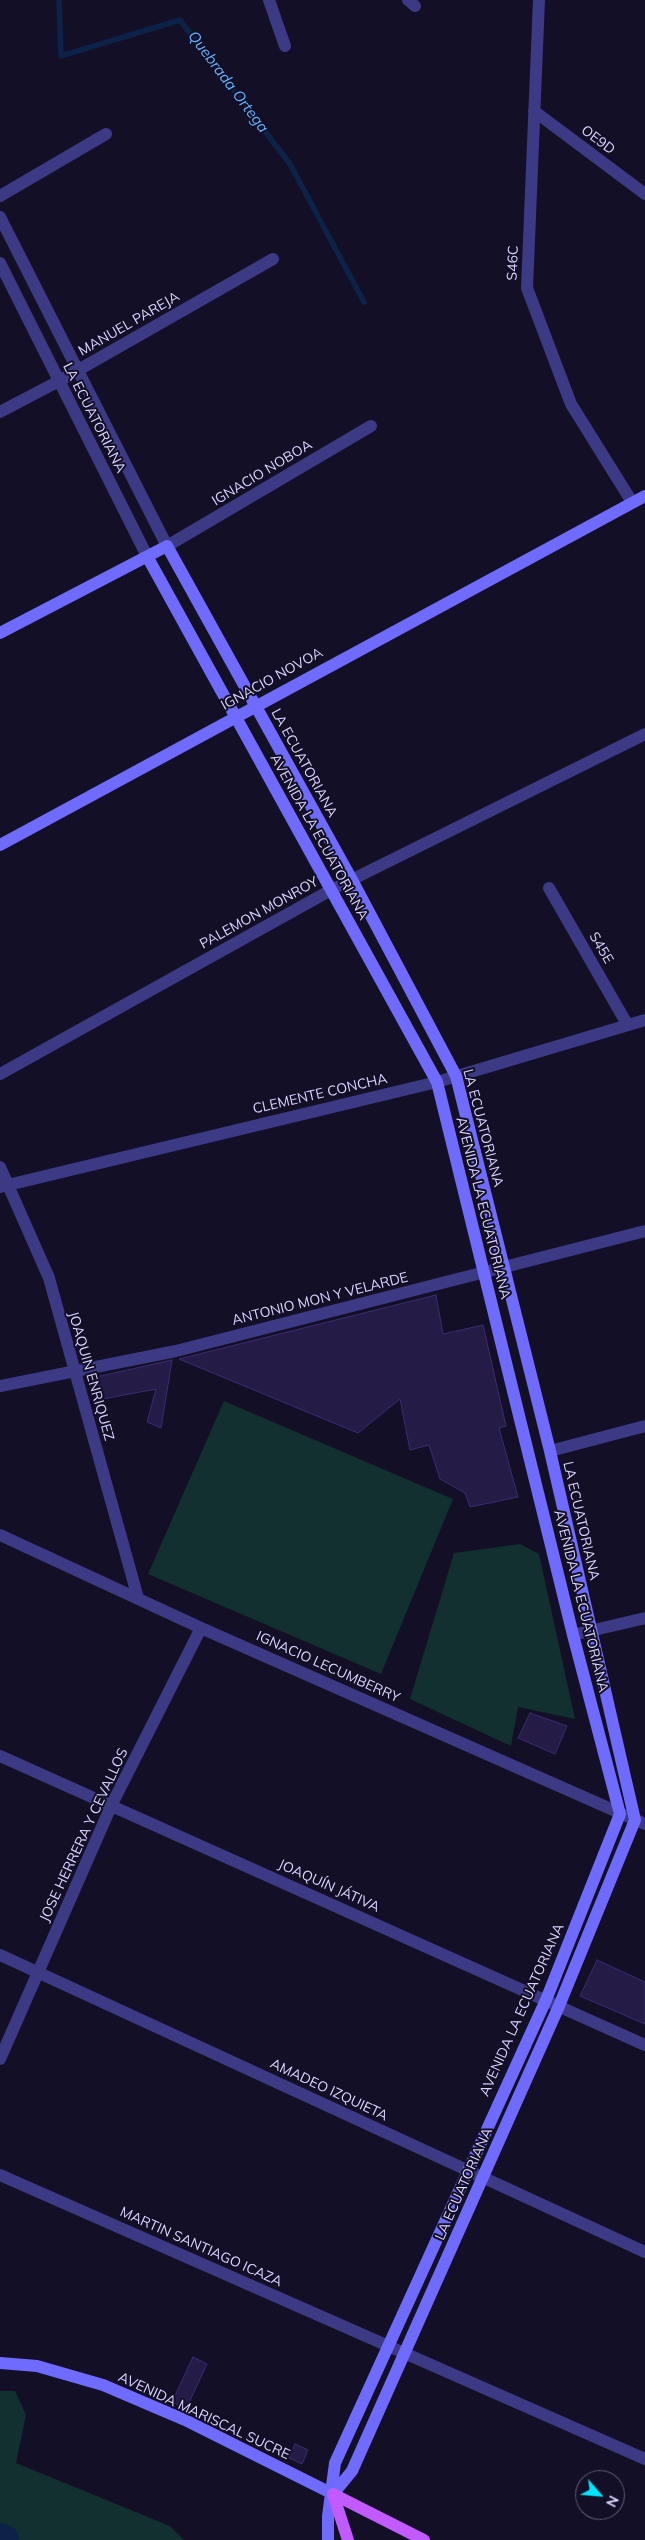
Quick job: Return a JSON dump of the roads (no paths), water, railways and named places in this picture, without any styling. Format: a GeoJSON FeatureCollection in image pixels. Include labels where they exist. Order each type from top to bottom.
{"type":"FeatureCollection","features":[{"type":"Feature","properties":{"kind":"main road"},"geometry":{"type":"LineString","coordinates":[[333,2494],[348,2540]]}},
{"type":"Feature","properties":{"kind":"main road","name":"AVENIDA MARISCAL SUCRE"},"geometry":{"type":"LineString","coordinates":[[333,2494],[424,2540]]}},
{"type":"Feature","properties":{"kind":"street"},"geometry":{"type":"LineString","coordinates":[[269,0],[285,46]]}},
{"type":"Feature","properties":{"kind":"street","name":"S46C"},"geometry":{"type":"LineString","coordinates":[[539,0],[527,288],[571,404],[627,504]]}},
{"type":"Feature","properties":{"kind":"street","name":"OE9D"},"geometry":{"type":"LineString","coordinates":[[534,111],[645,194]]}},
{"type":"Feature","properties":{"kind":"street"},"geometry":{"type":"LineString","coordinates":[[0,196],[106,134]]}},
{"type":"Feature","properties":{"kind":"street"},"geometry":{"type":"LineString","coordinates":[[0,217],[167,546],[148,558],[0,634]]}},
{"type":"Feature","properties":{"kind":"street","name":"MANUEL PAREJA"},"geometry":{"type":"LineString","coordinates":[[0,412],[77,371],[273,259]]}},
{"type":"Feature","properties":{"kind":"street","name":"LA ECUATORIANA"},"geometry":{"type":"LineString","coordinates":[[0,264],[148,558],[234,717]]}},
{"type":"Feature","properties":{"kind":"street","name":"IGNACIO NOBOA"},"geometry":{"type":"LineString","coordinates":[[167,546],[371,426]]}},
{"type":"Feature","properties":{"kind":"street","name":"IGNACIO NOVOA"},"geometry":{"type":"LineString","coordinates":[[0,845],[627,504],[645,496]]}},
{"type":"Feature","properties":{"kind":"street","name":"LA ECUATORIANA"},"geometry":{"type":"LineString","coordinates":[[167,546],[352,880],[456,1076],[550,1451],[592,1631],[642,1820],[404,2353]]}},
{"type":"Feature","properties":{"kind":"street","name":"AVENIDA LA ECUATORIANA"},"geometry":{"type":"LineString","coordinates":[[234,717],[436,1082],[620,1814],[546,2000],[466,2170],[389,2346],[335,2463],[333,2494],[328,2516],[328,2540]]}},
{"type":"Feature","properties":{"kind":"street","name":"PALEMON MONROY"},"geometry":{"type":"LineString","coordinates":[[0,1074],[331,890],[645,734]]}},
{"type":"Feature","properties":{"kind":"street","name":"S45E"},"geometry":{"type":"LineString","coordinates":[[549,888],[627,1024]]}},
{"type":"Feature","properties":{"kind":"street","name":"CLEMENTE CONCHA"},"geometry":{"type":"LineString","coordinates":[[5,1185],[436,1082],[645,1020]]}},
{"type":"Feature","properties":{"kind":"street","name":"JOAQUIN ENRIQUEZ"},"geometry":{"type":"LineString","coordinates":[[0,1167],[5,1185],[49,1278],[138,1598]]}},
{"type":"Feature","properties":{"kind":"street","name":"ANTONIO MON Y VELARDE"},"geometry":{"type":"LineString","coordinates":[[0,1386],[176,1351],[645,1231]]}},
{"type":"Feature","properties":{"kind":"street"},"geometry":{"type":"LineString","coordinates":[[550,1451],[645,1426]]}},
{"type":"Feature","properties":{"kind":"street","name":"IGNACIO LECUMBERRY"},"geometry":{"type":"LineString","coordinates":[[0,1535],[201,1628],[620,1814],[642,1820]]}},
{"type":"Feature","properties":{"kind":"street"},"geometry":{"type":"LineString","coordinates":[[574,1636],[645,1618]]}},
{"type":"Feature","properties":{"kind":"street","name":"JOSE HERRERA Y CEVALLOS"},"geometry":{"type":"LineString","coordinates":[[0,2059],[112,1804],[201,1628]]}},
{"type":"Feature","properties":{"kind":"street","name":"JOAQUÍN JÁTIVA"},"geometry":{"type":"LineString","coordinates":[[0,1756],[112,1804],[645,2045]]}},
{"type":"Feature","properties":{"kind":"street","name":"AMADEO IZQUIETA"},"geometry":{"type":"LineString","coordinates":[[0,1955],[645,2252]]}},
{"type":"Feature","properties":{"kind":"street","name":"MARTIN SANTIAGO ICAZA"},"geometry":{"type":"LineString","coordinates":[[0,2175],[404,2353]]}},
{"type":"Feature","properties":{"kind":"street"},"geometry":{"type":"LineString","coordinates":[[404,2353],[645,2459]]}},
{"type":"Feature","properties":{"kind":"street","name":"AVENIDA LA ECUATORIANA"},"geometry":{"type":"LineString","coordinates":[[333,2494],[352,2471],[404,2353]]}},
{"type":"Feature","properties":{"kind":"street","name":"AVENIDA MARISCAL SUCRE"},"geometry":{"type":"LineString","coordinates":[[0,2363],[37,2366],[103,2385],[185,2420],[333,2494]]}},
{"type":"Feature","properties":{"kind":"waterway","name":"Quebrada Ortega"},"geometry":{"type":"LineString","coordinates":[[59,0],[61,56],[180,20],[290,164],[364,302]]}}]}
